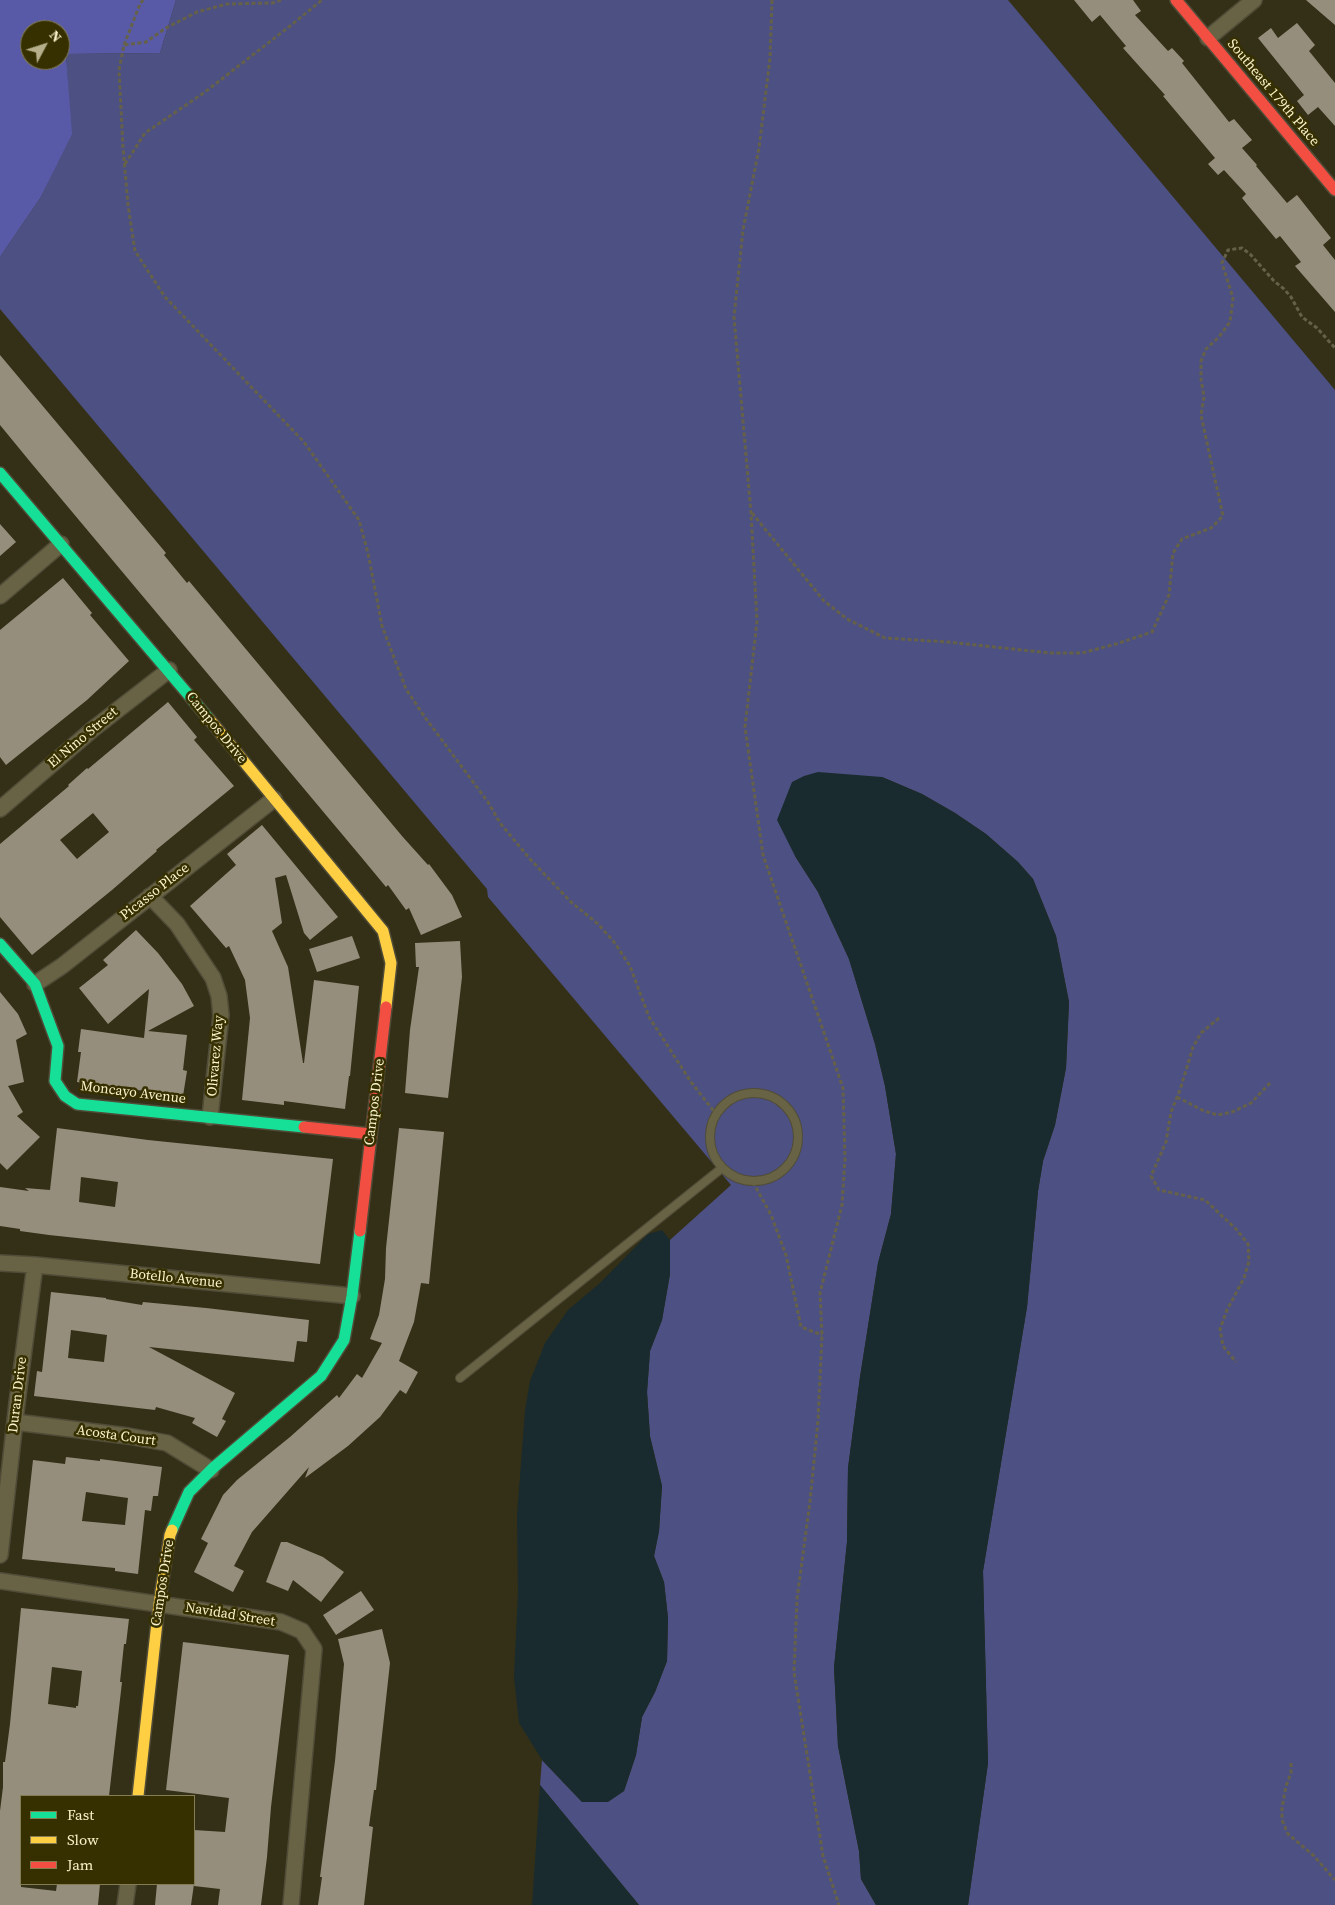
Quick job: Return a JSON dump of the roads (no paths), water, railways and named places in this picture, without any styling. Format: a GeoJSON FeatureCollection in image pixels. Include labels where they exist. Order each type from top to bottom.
{"type":"FeatureCollection","features":[{"type":"Feature","properties":{"kind":"street","name":"Southeast 179th Place"},"geometry":{"type":"LineString","coordinates":[[1176,0],[1335,190]]}},
{"type":"Feature","properties":{"kind":"street"},"geometry":{"type":"LineString","coordinates":[[1208,38],[1254,0]]}},
{"type":"Feature","properties":{"kind":"street","name":"Campos Drive"},"geometry":{"type":"LineString","coordinates":[[0,473],[169,670],[383,931],[391,963],[352,1296],[344,1340],[321,1376],[210,1470],[189,1492],[170,1535],[159,1604],[138,1795]]}},
{"type":"Feature","properties":{"kind":"street"},"geometry":{"type":"LineString","coordinates":[[0,596],[61,544]]}},
{"type":"Feature","properties":{"kind":"street","name":"El Nino Street"},"geometry":{"type":"LineString","coordinates":[[0,809],[93,728],[169,670]]}},
{"type":"Feature","properties":{"kind":"street","name":"Picasso Place"},"geometry":{"type":"LineString","coordinates":[[35,984],[62,966],[274,799]]}},
{"type":"Feature","properties":{"kind":"street","name":"Olivarez Way"},"geometry":{"type":"LineString","coordinates":[[150,896],[177,924],[213,978],[219,996],[221,1015],[210,1117]]}},
{"type":"Feature","properties":{"kind":"street","name":"Moncayo Avenue"},"geometry":{"type":"LineString","coordinates":[[0,944],[35,984],[58,1046],[55,1081],[65,1096],[77,1104],[371,1134]]}},
{"type":"Feature","properties":{"kind":"street","name":"Botello Avenue"},"geometry":{"type":"LineString","coordinates":[[0,1263],[352,1296]]}},
{"type":"Feature","properties":{"kind":"street","name":"Duran Drive"},"geometry":{"type":"LineString","coordinates":[[0,1555],[35,1265]]}},
{"type":"Feature","properties":{"kind":"street","name":"Acosta Court"},"geometry":{"type":"LineString","coordinates":[[15,1422],[168,1443],[210,1470]]}},
{"type":"Feature","properties":{"kind":"street","name":"Navidad Street"},"geometry":{"type":"LineString","coordinates":[[0,1581],[281,1622],[302,1632],[314,1649],[291,1905]]}},
{"type":"Feature","properties":{"kind":"street"},"geometry":{"type":"LineString","coordinates":[[126,1905],[128,1885]]}},
{"type":"Feature","properties":{"kind":"lane"},"geometry":{"type":"LineString","coordinates":[[751,1092],[766,1094],[779,1100],[789,1110],[796,1122],[799,1137],[797,1151],[790,1163],[780,1174],[767,1180],[753,1182],[742,1180],[722,1168],[714,1156],[710,1142],[710,1128],[716,1114],[725,1103],[737,1096],[751,1092]]}},
{"type":"Feature","properties":{"kind":"lane"},"geometry":{"type":"LineString","coordinates":[[460,1378],[722,1168]]}}]}
